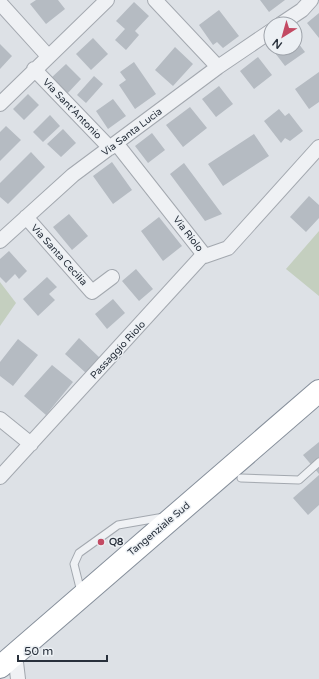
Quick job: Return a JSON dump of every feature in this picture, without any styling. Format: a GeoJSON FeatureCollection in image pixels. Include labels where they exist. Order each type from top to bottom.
{"type":"FeatureCollection","features":[{"type":"Feature","properties":{"kind":"highway","name":"Tangenziale Sud"},"geometry":{"type":"LineString","coordinates":[[8,660],[319,391]]}},
{"type":"Feature","properties":{"kind":"highway"},"geometry":{"type":"LineString","coordinates":[[140,545],[241,478],[319,411]]}},
{"type":"Feature","properties":{"kind":"street"},"geometry":{"type":"LineString","coordinates":[[1,102],[107,0]]}},
{"type":"Feature","properties":{"kind":"street"},"geometry":{"type":"LineString","coordinates":[[155,0],[218,67]]}},
{"type":"Feature","properties":{"kind":"street"},"geometry":{"type":"LineString","coordinates":[[293,16],[302,10],[311,0]]}},
{"type":"Feature","properties":{"kind":"street"},"geometry":{"type":"LineString","coordinates":[[0,3],[48,56]]}},
{"type":"Feature","properties":{"kind":"street","name":"Via Santa Lucia"},"geometry":{"type":"LineString","coordinates":[[0,241],[73,175],[218,67],[263,36]]}},
{"type":"Feature","properties":{"kind":"street","name":"Via Sant'Antonio"},"geometry":{"type":"LineString","coordinates":[[34,69],[113,146]]}},
{"type":"Feature","properties":{"kind":"street","name":"Via Riolo"},"geometry":{"type":"LineString","coordinates":[[113,146],[205,256],[228,248],[319,147]]}},
{"type":"Feature","properties":{"kind":"street","name":"Via Santa Cecilia"},"geometry":{"type":"LineString","coordinates":[[26,217],[92,292],[112,277]]}},
{"type":"Feature","properties":{"kind":"street","name":"Passaggio Riolo"},"geometry":{"type":"LineString","coordinates":[[0,477],[203,255]]}},
{"type":"Feature","properties":{"kind":"street"},"geometry":{"type":"LineString","coordinates":[[0,419],[31,444]]}},
{"type":"Feature","properties":{"kind":"street"},"geometry":{"type":"LineString","coordinates":[[8,660],[18,679]]}},
{"type":"Feature","properties":{"kind":"lane"},"geometry":{"type":"LineString","coordinates":[[241,478],[299,480],[319,462]]}},
{"type":"Feature","properties":{"kind":"lane"},"geometry":{"type":"LineString","coordinates":[[78,600],[81,591],[74,564],[79,553],[118,525],[176,515]]}},
{"type":"Feature","properties":{"kind":"green space"},"geometry":{"type":"Polygon","coordinates":[[[319,231],[319,296],[286,269],[319,231]]]}},
{"type":"Feature","properties":{"kind":"green space"},"geometry":{"type":"Polygon","coordinates":[[[0,282],[16,303],[0,326],[0,282]]]}},
{"type":"Feature","properties":{"kind":"building"},"geometry":{"type":"Polygon","coordinates":[[[36,0],[58,0],[65,9],[46,24],[30,4],[36,0]]]}},
{"type":"Feature","properties":{"kind":"building"},"geometry":{"type":"Polygon","coordinates":[[[260,0],[285,0],[269,12],[260,0]]]}},
{"type":"Feature","properties":{"kind":"building"},"geometry":{"type":"Polygon","coordinates":[[[134,2],[149,16],[135,31],[139,35],[126,50],[115,40],[125,29],[116,21],[134,2]]]}},
{"type":"Feature","properties":{"kind":"building"},"geometry":{"type":"Polygon","coordinates":[[[219,10],[239,36],[223,48],[217,42],[213,45],[199,25],[219,10]]]}},
{"type":"Feature","properties":{"kind":"building"},"geometry":{"type":"Polygon","coordinates":[[[319,13],[319,38],[307,23],[319,13]]]}},
{"type":"Feature","properties":{"kind":"building"},"geometry":{"type":"Polygon","coordinates":[[[93,38],[108,54],[91,70],[76,54],[93,38]]]}},
{"type":"Feature","properties":{"kind":"building"},"geometry":{"type":"Polygon","coordinates":[[[0,44],[12,56],[0,69],[0,44]]]}},
{"type":"Feature","properties":{"kind":"building"},"geometry":{"type":"Polygon","coordinates":[[[175,47],[193,64],[173,86],[155,70],[175,47]]]}},
{"type":"Feature","properties":{"kind":"building"},"geometry":{"type":"Polygon","coordinates":[[[277,56],[299,56],[285,66],[277,56]]]}},
{"type":"Feature","properties":{"kind":"building"},"geometry":{"type":"Polygon","coordinates":[[[258,57],[272,75],[254,89],[240,71],[258,57]]]}},
{"type":"Feature","properties":{"kind":"building"},"geometry":{"type":"Polygon","coordinates":[[[134,62],[156,94],[135,109],[119,85],[126,80],[120,72],[134,62]]]}},
{"type":"Feature","properties":{"kind":"building"},"geometry":{"type":"Polygon","coordinates":[[[66,64],[81,79],[66,95],[50,79],[66,64]]]}},
{"type":"Feature","properties":{"kind":"building"},"geometry":{"type":"Polygon","coordinates":[[[319,72],[319,102],[309,109],[295,89],[319,72]]]}},
{"type":"Feature","properties":{"kind":"building"},"geometry":{"type":"Polygon","coordinates":[[[94,76],[103,84],[86,103],[77,95],[94,76]]]}},
{"type":"Feature","properties":{"kind":"building"},"geometry":{"type":"Polygon","coordinates":[[[219,86],[233,104],[216,117],[202,99],[219,86]]]}},
{"type":"Feature","properties":{"kind":"building"},"geometry":{"type":"Polygon","coordinates":[[[28,94],[39,105],[24,120],[13,109],[28,94]]]}},
{"type":"Feature","properties":{"kind":"building"},"geometry":{"type":"Polygon","coordinates":[[[113,99],[126,116],[108,129],[96,111],[113,99]]]}},
{"type":"Feature","properties":{"kind":"building"},"geometry":{"type":"Polygon","coordinates":[[[190,107],[207,128],[183,147],[166,125],[190,107]]]}},
{"type":"Feature","properties":{"kind":"building"},"geometry":{"type":"Polygon","coordinates":[[[279,109],[285,116],[289,113],[303,131],[290,141],[285,138],[281,143],[264,121],[279,109]]]}},
{"type":"Feature","properties":{"kind":"building"},"geometry":{"type":"Polygon","coordinates":[[[50,115],[60,126],[43,142],[33,132],[50,115]]]}},
{"type":"Feature","properties":{"kind":"building"},"geometry":{"type":"Polygon","coordinates":[[[6,126],[21,140],[0,161],[0,132],[6,126]]]}},
{"type":"Feature","properties":{"kind":"building"},"geometry":{"type":"Polygon","coordinates":[[[63,129],[76,143],[61,157],[47,144],[63,129]]]}},
{"type":"Feature","properties":{"kind":"building"},"geometry":{"type":"Polygon","coordinates":[[[152,133],[165,150],[148,163],[135,146],[152,133]]]}},
{"type":"Feature","properties":{"kind":"building"},"geometry":{"type":"Polygon","coordinates":[[[254,134],[269,156],[223,186],[208,164],[254,134]]]}},
{"type":"Feature","properties":{"kind":"building"},"geometry":{"type":"Polygon","coordinates":[[[31,152],[45,167],[8,204],[0,197],[0,183],[31,152]]]}},
{"type":"Feature","properties":{"kind":"building"},"geometry":{"type":"Polygon","coordinates":[[[112,162],[132,190],[113,204],[93,176],[112,162]]]}},
{"type":"Feature","properties":{"kind":"building"},"geometry":{"type":"Polygon","coordinates":[[[184,163],[222,214],[205,221],[170,174],[184,163]]]}},
{"type":"Feature","properties":{"kind":"building"},"geometry":{"type":"Polygon","coordinates":[[[309,196],[319,205],[319,218],[306,232],[290,217],[309,196]]]}},
{"type":"Feature","properties":{"kind":"building"},"geometry":{"type":"Polygon","coordinates":[[[69,214],[88,236],[72,250],[53,227],[69,214]]]}},
{"type":"Feature","properties":{"kind":"building"},"geometry":{"type":"Polygon","coordinates":[[[159,217],[182,246],[163,261],[141,231],[159,217]]]}},
{"type":"Feature","properties":{"kind":"building"},"geometry":{"type":"Polygon","coordinates":[[[9,251],[27,271],[19,279],[15,274],[6,283],[0,277],[0,259],[9,251]]]}},
{"type":"Feature","properties":{"kind":"building"},"geometry":{"type":"Polygon","coordinates":[[[136,269],[153,289],[139,301],[122,281],[136,269]]]}},
{"type":"Feature","properties":{"kind":"building"},"geometry":{"type":"Polygon","coordinates":[[[47,277],[57,287],[49,294],[55,300],[38,316],[23,299],[47,277]]]}},
{"type":"Feature","properties":{"kind":"building"},"geometry":{"type":"Polygon","coordinates":[[[113,299],[125,313],[107,329],[95,314],[113,299]]]}},
{"type":"Feature","properties":{"kind":"building"},"geometry":{"type":"Polygon","coordinates":[[[79,338],[100,358],[86,373],[65,354],[79,338]]]}},
{"type":"Feature","properties":{"kind":"building"},"geometry":{"type":"Polygon","coordinates":[[[18,339],[38,355],[13,386],[0,376],[0,362],[18,339]]]}},
{"type":"Feature","properties":{"kind":"building"},"geometry":{"type":"Polygon","coordinates":[[[52,365],[73,382],[46,415],[24,396],[52,365]]]}},
{"type":"Feature","properties":{"kind":"building"},"geometry":{"type":"Polygon","coordinates":[[[319,442],[319,474],[303,455],[319,442]]]}},
{"type":"Feature","properties":{"kind":"building"},"geometry":{"type":"Polygon","coordinates":[[[319,475],[319,505],[308,515],[293,498],[319,475]]]}},
{"type":"Feature","properties":{"kind":"place","name":"Q8"},"geometry":{"type":"Point","coordinates":[101,542]}}]}
